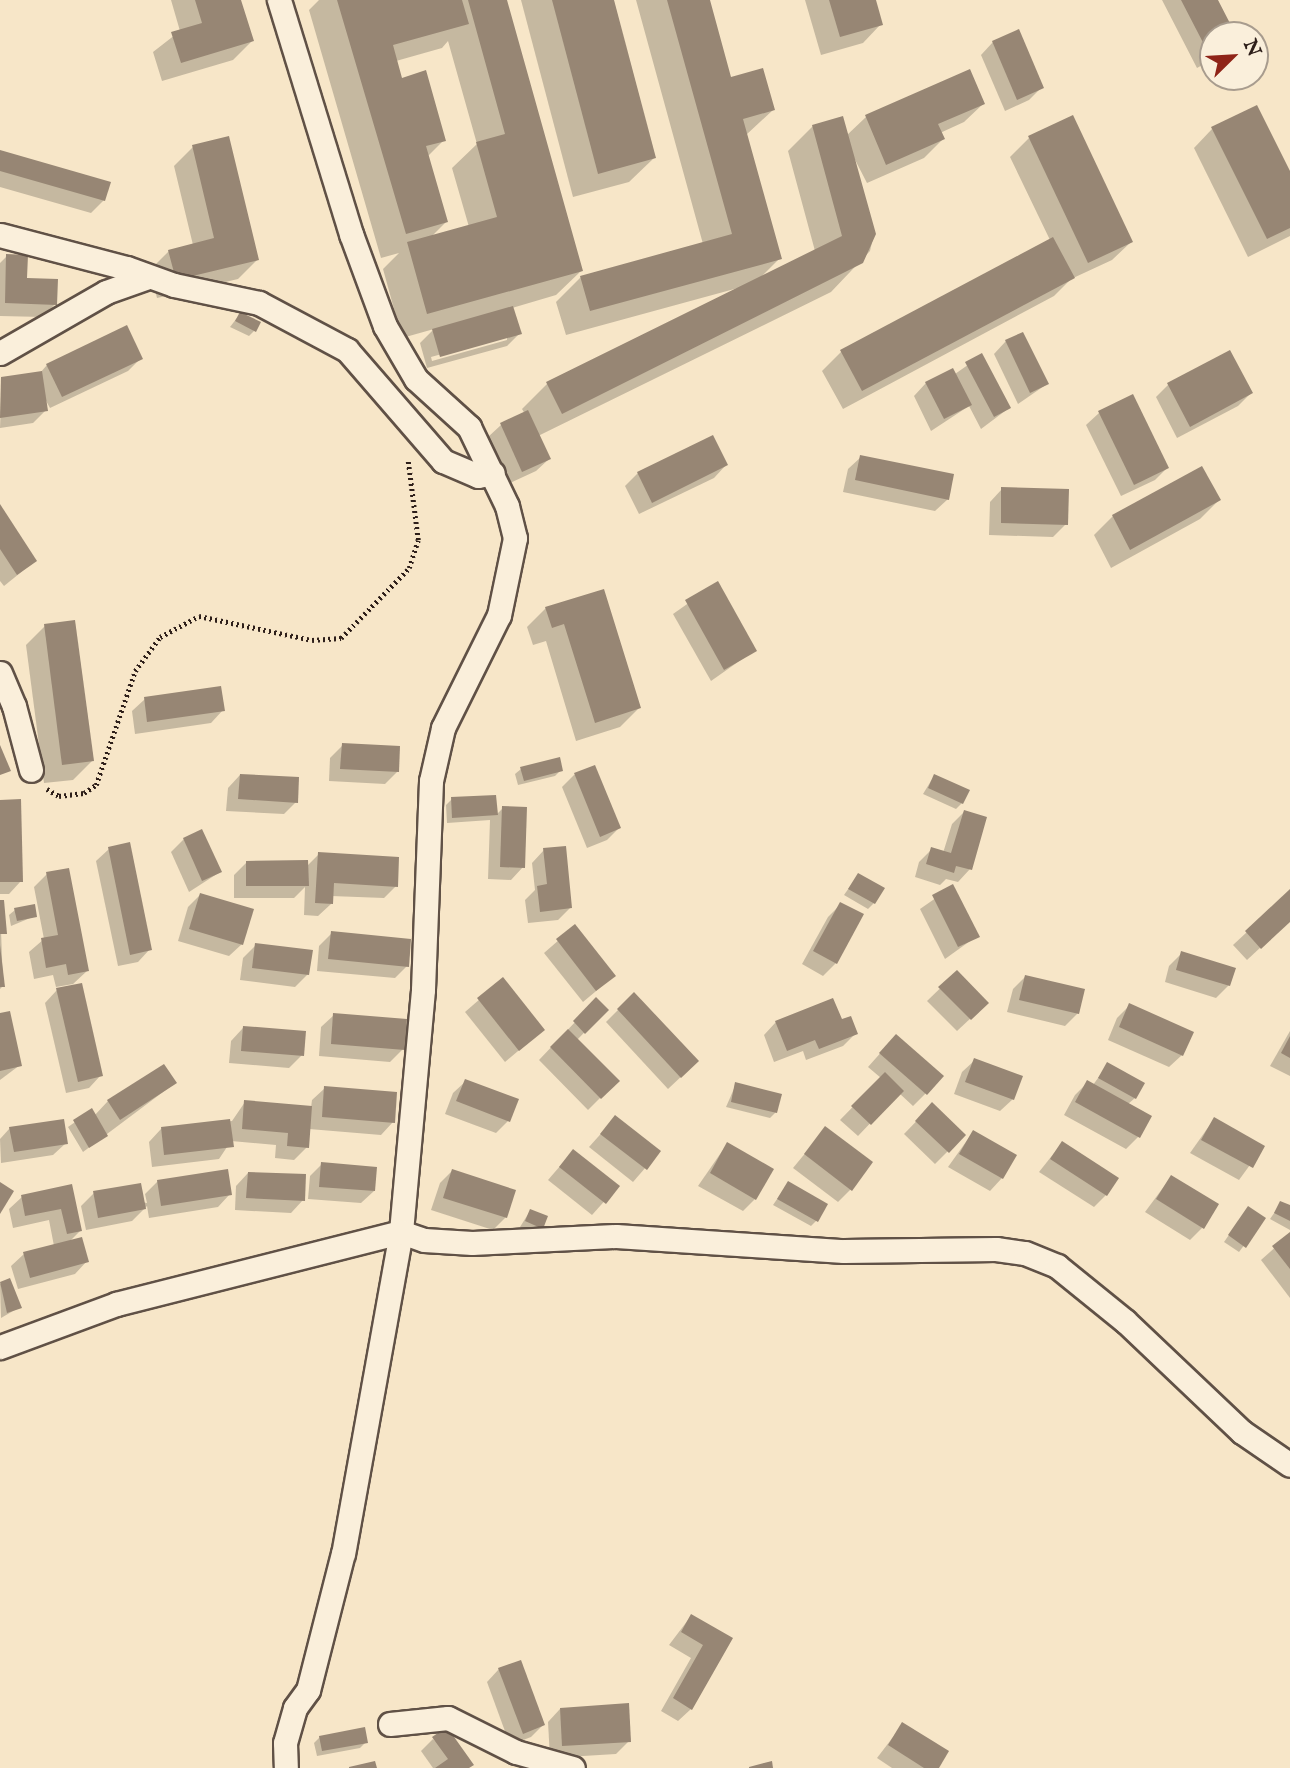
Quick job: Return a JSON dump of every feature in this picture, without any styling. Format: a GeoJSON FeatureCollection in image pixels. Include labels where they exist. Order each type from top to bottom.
{"type":"FeatureCollection","features":[{"type":"Feature","properties":{"kind":"street"},"geometry":{"type":"LineString","coordinates":[[279,0],[351,234],[385,326],[416,379],[469,427],[493,473],[515,538],[499,615],[443,727],[431,781],[423,990],[401,1232],[343,1553],[308,1690],[295,1708],[285,1743],[286,1768]]}},
{"type":"Feature","properties":{"kind":"street"},"geometry":{"type":"LineString","coordinates":[[0,235],[127,268],[148,277],[259,303],[346,350],[409,427],[443,461],[462,472],[493,473]]}},
{"type":"Feature","properties":{"kind":"street"},"geometry":{"type":"LineString","coordinates":[[0,353],[106,292],[148,277]]}},
{"type":"Feature","properties":{"kind":"street"},"geometry":{"type":"LineString","coordinates":[[0,673],[31,770]]}},
{"type":"Feature","properties":{"kind":"street"},"geometry":{"type":"LineString","coordinates":[[0,1347],[116,1304],[401,1232],[424,1240],[472,1243],[616,1236],[844,1251],[970,1247],[1025,1253],[1057,1266],[1125,1321],[1242,1432],[1290,1465]]}},
{"type":"Feature","properties":{"kind":"street"},"geometry":{"type":"LineString","coordinates":[[390,1724],[448,1718],[516,1752],[573,1768]]}},
{"type":"Feature","properties":{"kind":"path"},"geometry":{"type":"LineString","coordinates":[[31,770],[40,784],[59,796],[84,793],[96,785],[135,671],[160,636],[199,617],[312,640],[341,638],[409,568],[418,540],[409,480],[409,427]]}},
{"type":"Feature","properties":{"kind":"building"},"geometry":{"type":"Polygon","coordinates":[[[195,0],[241,0],[254,41],[181,63],[171,32],[202,23],[195,0]]]}},
{"type":"Feature","properties":{"kind":"building"},"geometry":{"type":"Polygon","coordinates":[[[337,0],[462,0],[469,24],[393,45],[402,78],[426,70],[446,141],[426,146],[448,222],[406,234],[337,0]]]}},
{"type":"Feature","properties":{"kind":"building"},"geometry":{"type":"Polygon","coordinates":[[[468,0],[507,0],[583,271],[427,314],[407,242],[497,217],[476,142],[505,134],[468,0]]]}},
{"type":"Feature","properties":{"kind":"building"},"geometry":{"type":"Polygon","coordinates":[[[552,0],[614,0],[656,158],[598,174],[552,0]]]}},
{"type":"Feature","properties":{"kind":"building"},"geometry":{"type":"Polygon","coordinates":[[[667,0],[710,0],[731,77],[763,68],[775,110],[743,119],[782,259],[590,311],[580,276],[732,234],[667,0]]]}},
{"type":"Feature","properties":{"kind":"building"},"geometry":{"type":"Polygon","coordinates":[[[829,0],[876,0],[883,25],[840,37],[829,0]]]}},
{"type":"Feature","properties":{"kind":"building"},"geometry":{"type":"Polygon","coordinates":[[[1181,0],[1218,0],[1229,21],[1199,21],[1199,35],[1181,0]]]}},
{"type":"Feature","properties":{"kind":"building"},"geometry":{"type":"Polygon","coordinates":[[[1019,29],[1044,88],[1017,100],[992,41],[1019,29]]]}},
{"type":"Feature","properties":{"kind":"building"},"geometry":{"type":"Polygon","coordinates":[[[970,69],[985,104],[938,124],[945,139],[886,165],[865,115],[970,69]]]}},
{"type":"Feature","properties":{"kind":"building"},"geometry":{"type":"Polygon","coordinates":[[[1257,105],[1290,171],[1290,228],[1267,239],[1211,127],[1257,105]]]}},
{"type":"Feature","properties":{"kind":"building"},"geometry":{"type":"Polygon","coordinates":[[[1073,115],[1133,242],[1088,263],[1028,136],[1073,115]]]}},
{"type":"Feature","properties":{"kind":"building"},"geometry":{"type":"Polygon","coordinates":[[[843,116],[876,234],[863,263],[562,414],[546,382],[842,236],[812,125],[843,116]]]}},
{"type":"Feature","properties":{"kind":"building"},"geometry":{"type":"Polygon","coordinates":[[[229,136],[259,260],[176,280],[168,250],[214,238],[192,145],[229,136]]]}},
{"type":"Feature","properties":{"kind":"building"},"geometry":{"type":"Polygon","coordinates":[[[0,150],[111,182],[105,201],[0,171],[0,150]]]}},
{"type":"Feature","properties":{"kind":"building"},"geometry":{"type":"Polygon","coordinates":[[[1053,237],[1075,278],[862,391],[840,350],[1053,237]]]}},
{"type":"Feature","properties":{"kind":"building"},"geometry":{"type":"Polygon","coordinates":[[[6,254],[28,255],[27,278],[58,279],[57,305],[5,303],[6,254]]]}},
{"type":"Feature","properties":{"kind":"building"},"geometry":{"type":"Polygon","coordinates":[[[513,306],[522,334],[440,357],[432,329],[513,306]]]}},
{"type":"Feature","properties":{"kind":"building"},"geometry":{"type":"Polygon","coordinates":[[[240,312],[261,322],[256,332],[235,321],[240,312]]]}},
{"type":"Feature","properties":{"kind":"building"},"geometry":{"type":"Polygon","coordinates":[[[127,325],[143,359],[62,397],[46,364],[127,325]]]}},
{"type":"Feature","properties":{"kind":"building"},"geometry":{"type":"Polygon","coordinates":[[[1023,332],[1049,384],[1030,393],[1005,340],[1023,332]]]}},
{"type":"Feature","properties":{"kind":"building"},"geometry":{"type":"Polygon","coordinates":[[[1230,350],[1253,393],[1190,427],[1167,383],[1230,350]]]}},
{"type":"Feature","properties":{"kind":"building"},"geometry":{"type":"Polygon","coordinates":[[[982,353],[1011,408],[994,417],[965,362],[982,353]]]}},
{"type":"Feature","properties":{"kind":"building"},"geometry":{"type":"Polygon","coordinates":[[[953,368],[972,405],[944,419],[925,382],[953,368]]]}},
{"type":"Feature","properties":{"kind":"building"},"geometry":{"type":"Polygon","coordinates":[[[42,371],[48,411],[0,418],[1,377],[42,371]]]}},
{"type":"Feature","properties":{"kind":"building"},"geometry":{"type":"Polygon","coordinates":[[[1133,394],[1169,468],[1134,485],[1098,411],[1133,394]]]}},
{"type":"Feature","properties":{"kind":"building"},"geometry":{"type":"Polygon","coordinates":[[[528,410],[551,459],[522,472],[500,423],[528,410]]]}},
{"type":"Feature","properties":{"kind":"building"},"geometry":{"type":"Polygon","coordinates":[[[713,435],[728,465],[652,503],[637,472],[713,435]]]}},
{"type":"Feature","properties":{"kind":"building"},"geometry":{"type":"Polygon","coordinates":[[[860,455],[954,474],[949,500],[855,480],[860,455]]]}},
{"type":"Feature","properties":{"kind":"building"},"geometry":{"type":"Polygon","coordinates":[[[1202,466],[1221,500],[1130,550],[1112,515],[1202,466]]]}},
{"type":"Feature","properties":{"kind":"building"},"geometry":{"type":"Polygon","coordinates":[[[1001,487],[1069,489],[1068,525],[1001,523],[1001,487]]]}},
{"type":"Feature","properties":{"kind":"building"},"geometry":{"type":"Polygon","coordinates":[[[0,504],[37,561],[17,575],[0,549],[0,504]]]}},
{"type":"Feature","properties":{"kind":"building"},"geometry":{"type":"Polygon","coordinates":[[[718,581],[757,651],[724,670],[685,600],[718,581]]]}},
{"type":"Feature","properties":{"kind":"building"},"geometry":{"type":"Polygon","coordinates":[[[604,589],[641,708],[595,723],[564,624],[552,628],[545,607],[604,589]]]}},
{"type":"Feature","properties":{"kind":"building"},"geometry":{"type":"Polygon","coordinates":[[[75,620],[94,761],[62,765],[44,624],[75,620]]]}},
{"type":"Feature","properties":{"kind":"building"},"geometry":{"type":"Polygon","coordinates":[[[221,686],[225,711],[147,722],[144,697],[221,686]]]}},
{"type":"Feature","properties":{"kind":"building"},"geometry":{"type":"Polygon","coordinates":[[[342,743],[400,746],[399,772],[340,769],[342,743]]]}},
{"type":"Feature","properties":{"kind":"building"},"geometry":{"type":"Polygon","coordinates":[[[0,745],[11,771],[0,775],[0,745]]]}},
{"type":"Feature","properties":{"kind":"building"},"geometry":{"type":"Polygon","coordinates":[[[560,757],[563,771],[524,781],[520,767],[560,757]]]}},
{"type":"Feature","properties":{"kind":"building"},"geometry":{"type":"Polygon","coordinates":[[[595,765],[621,828],[600,837],[574,773],[595,765]]]}},
{"type":"Feature","properties":{"kind":"building"},"geometry":{"type":"Polygon","coordinates":[[[240,774],[299,777],[298,803],[238,799],[240,774]]]}},
{"type":"Feature","properties":{"kind":"building"},"geometry":{"type":"Polygon","coordinates":[[[934,774],[970,790],[963,804],[928,788],[934,774]]]}},
{"type":"Feature","properties":{"kind":"building"},"geometry":{"type":"Polygon","coordinates":[[[496,795],[498,815],[452,818],[451,797],[496,795]]]}},
{"type":"Feature","properties":{"kind":"building"},"geometry":{"type":"Polygon","coordinates":[[[21,799],[23,882],[0,882],[0,800],[21,799]]]}},
{"type":"Feature","properties":{"kind":"building"},"geometry":{"type":"Polygon","coordinates":[[[502,806],[527,807],[525,868],[500,867],[502,806]]]}},
{"type":"Feature","properties":{"kind":"building"},"geometry":{"type":"Polygon","coordinates":[[[964,810],[987,817],[972,870],[956,866],[954,873],[926,864],[931,847],[951,853],[964,810]]]}},
{"type":"Feature","properties":{"kind":"building"},"geometry":{"type":"Polygon","coordinates":[[[202,829],[222,872],[202,881],[183,838],[202,829]]]}},
{"type":"Feature","properties":{"kind":"building"},"geometry":{"type":"Polygon","coordinates":[[[130,842],[152,950],[130,955],[108,847],[130,842]]]}},
{"type":"Feature","properties":{"kind":"building"},"geometry":{"type":"Polygon","coordinates":[[[566,846],[572,908],[540,912],[537,886],[547,884],[543,848],[566,846]]]}},
{"type":"Feature","properties":{"kind":"building"},"geometry":{"type":"Polygon","coordinates":[[[318,852],[399,857],[398,887],[334,883],[333,904],[315,903],[318,852]]]}},
{"type":"Feature","properties":{"kind":"building"},"geometry":{"type":"Polygon","coordinates":[[[308,860],[309,886],[246,886],[246,861],[308,860]]]}},
{"type":"Feature","properties":{"kind":"building"},"geometry":{"type":"Polygon","coordinates":[[[69,868],[89,971],[68,975],[66,964],[46,968],[41,938],[58,935],[46,872],[69,868]]]}},
{"type":"Feature","properties":{"kind":"building"},"geometry":{"type":"Polygon","coordinates":[[[858,873],[885,888],[875,904],[848,889],[858,873]]]}},
{"type":"Feature","properties":{"kind":"building"},"geometry":{"type":"Polygon","coordinates":[[[953,884],[980,937],[958,947],[932,895],[953,884]]]}},
{"type":"Feature","properties":{"kind":"building"},"geometry":{"type":"Polygon","coordinates":[[[1290,889],[1290,922],[1261,949],[1245,931],[1290,889]]]}},
{"type":"Feature","properties":{"kind":"building"},"geometry":{"type":"Polygon","coordinates":[[[200,893],[254,909],[243,945],[189,929],[200,893]]]}},
{"type":"Feature","properties":{"kind":"building"},"geometry":{"type":"Polygon","coordinates":[[[0,900],[4,900],[7,934],[0,934],[0,900]]]}},
{"type":"Feature","properties":{"kind":"building"},"geometry":{"type":"Polygon","coordinates":[[[840,902],[864,914],[837,964],[813,951],[840,902]]]}},
{"type":"Feature","properties":{"kind":"building"},"geometry":{"type":"Polygon","coordinates":[[[35,904],[37,917],[17,921],[14,908],[35,904]]]}},
{"type":"Feature","properties":{"kind":"building"},"geometry":{"type":"Polygon","coordinates":[[[575,924],[616,976],[596,991],[556,939],[575,924]]]}},
{"type":"Feature","properties":{"kind":"building"},"geometry":{"type":"Polygon","coordinates":[[[331,931],[411,939],[409,967],[328,959],[331,931]]]}},
{"type":"Feature","properties":{"kind":"building"},"geometry":{"type":"Polygon","coordinates":[[[255,943],[313,950],[309,975],[252,968],[255,943]]]}},
{"type":"Feature","properties":{"kind":"building"},"geometry":{"type":"Polygon","coordinates":[[[0,945],[5,987],[0,987],[0,945]]]}},
{"type":"Feature","properties":{"kind":"building"},"geometry":{"type":"Polygon","coordinates":[[[1181,951],[1236,968],[1230,986],[1176,970],[1181,951]]]}},
{"type":"Feature","properties":{"kind":"building"},"geometry":{"type":"Polygon","coordinates":[[[957,970],[989,1003],[971,1020],[938,987],[957,970]]]}},
{"type":"Feature","properties":{"kind":"building"},"geometry":{"type":"Polygon","coordinates":[[[1025,975],[1085,989],[1079,1014],[1019,1000],[1025,975]]]}},
{"type":"Feature","properties":{"kind":"building"},"geometry":{"type":"Polygon","coordinates":[[[503,977],[545,1030],[519,1051],[477,998],[503,977]]]}},
{"type":"Feature","properties":{"kind":"building"},"geometry":{"type":"Polygon","coordinates":[[[82,983],[103,1076],[78,1082],[56,988],[82,983]]]}},
{"type":"Feature","properties":{"kind":"building"},"geometry":{"type":"Polygon","coordinates":[[[634,992],[699,1061],[681,1078],[617,1009],[634,992]]]}},
{"type":"Feature","properties":{"kind":"building"},"geometry":{"type":"Polygon","coordinates":[[[596,997],[609,1010],[585,1034],[573,1021],[596,997]]]}},
{"type":"Feature","properties":{"kind":"building"},"geometry":{"type":"Polygon","coordinates":[[[833,998],[842,1019],[851,1016],[858,1034],[819,1049],[815,1040],[787,1051],[775,1021],[833,998]]]}},
{"type":"Feature","properties":{"kind":"building"},"geometry":{"type":"Polygon","coordinates":[[[1129,1003],[1194,1032],[1183,1056],[1119,1027],[1129,1003]]]}},
{"type":"Feature","properties":{"kind":"building"},"geometry":{"type":"Polygon","coordinates":[[[10,1011],[22,1066],[0,1071],[0,1013],[10,1011]]]}},
{"type":"Feature","properties":{"kind":"building"},"geometry":{"type":"Polygon","coordinates":[[[333,1013],[407,1019],[405,1050],[331,1044],[333,1013]]]}},
{"type":"Feature","properties":{"kind":"building"},"geometry":{"type":"Polygon","coordinates":[[[243,1026],[306,1031],[304,1056],[241,1051],[243,1026]]]}},
{"type":"Feature","properties":{"kind":"building"},"geometry":{"type":"Polygon","coordinates":[[[568,1029],[620,1081],[601,1099],[550,1047],[568,1029]]]}},
{"type":"Feature","properties":{"kind":"building"},"geometry":{"type":"Polygon","coordinates":[[[896,1034],[944,1076],[927,1095],[879,1053],[896,1034]]]}},
{"type":"Feature","properties":{"kind":"building"},"geometry":{"type":"Polygon","coordinates":[[[1290,1036],[1290,1058],[1281,1053],[1290,1036]]]}},
{"type":"Feature","properties":{"kind":"building"},"geometry":{"type":"Polygon","coordinates":[[[974,1058],[1023,1076],[1014,1100],[965,1082],[974,1058]]]}},
{"type":"Feature","properties":{"kind":"building"},"geometry":{"type":"Polygon","coordinates":[[[1107,1062],[1145,1083],[1136,1099],[1098,1078],[1107,1062]]]}},
{"type":"Feature","properties":{"kind":"building"},"geometry":{"type":"Polygon","coordinates":[[[164,1064],[177,1083],[120,1120],[107,1100],[164,1064]]]}},
{"type":"Feature","properties":{"kind":"building"},"geometry":{"type":"Polygon","coordinates":[[[885,1072],[904,1091],[871,1125],[851,1106],[885,1072]]]}},
{"type":"Feature","properties":{"kind":"building"},"geometry":{"type":"Polygon","coordinates":[[[465,1079],[519,1099],[510,1122],[456,1101],[465,1079]]]}},
{"type":"Feature","properties":{"kind":"building"},"geometry":{"type":"Polygon","coordinates":[[[1087,1080],[1152,1116],[1140,1138],[1075,1102],[1087,1080]]]}},
{"type":"Feature","properties":{"kind":"building"},"geometry":{"type":"Polygon","coordinates":[[[735,1082],[782,1094],[777,1113],[731,1102],[735,1082]]]}},
{"type":"Feature","properties":{"kind":"building"},"geometry":{"type":"Polygon","coordinates":[[[324,1086],[397,1092],[395,1123],[322,1117],[324,1086]]]}},
{"type":"Feature","properties":{"kind":"building"},"geometry":{"type":"Polygon","coordinates":[[[244,1100],[312,1106],[309,1148],[287,1146],[288,1133],[242,1129],[244,1100]]]}},
{"type":"Feature","properties":{"kind":"building"},"geometry":{"type":"Polygon","coordinates":[[[932,1102],[966,1135],[949,1153],[915,1121],[932,1102]]]}},
{"type":"Feature","properties":{"kind":"building"},"geometry":{"type":"Polygon","coordinates":[[[92,1108],[108,1136],[89,1148],[73,1120],[92,1108]]]}},
{"type":"Feature","properties":{"kind":"building"},"geometry":{"type":"Polygon","coordinates":[[[615,1115],[661,1151],[647,1170],[600,1134],[615,1115]]]}},
{"type":"Feature","properties":{"kind":"building"},"geometry":{"type":"Polygon","coordinates":[[[1214,1117],[1265,1146],[1253,1168],[1201,1140],[1214,1117]]]}},
{"type":"Feature","properties":{"kind":"building"},"geometry":{"type":"Polygon","coordinates":[[[64,1119],[68,1144],[14,1152],[9,1127],[64,1119]]]}},
{"type":"Feature","properties":{"kind":"building"},"geometry":{"type":"Polygon","coordinates":[[[230,1119],[234,1147],[164,1155],[161,1127],[230,1119]]]}},
{"type":"Feature","properties":{"kind":"building"},"geometry":{"type":"Polygon","coordinates":[[[825,1126],[873,1162],[852,1191],[804,1154],[825,1126]]]}},
{"type":"Feature","properties":{"kind":"building"},"geometry":{"type":"Polygon","coordinates":[[[973,1130],[1017,1155],[1003,1179],[959,1154],[973,1130]]]}},
{"type":"Feature","properties":{"kind":"building"},"geometry":{"type":"Polygon","coordinates":[[[1062,1141],[1119,1178],[1107,1196],[1050,1159],[1062,1141]]]}},
{"type":"Feature","properties":{"kind":"building"},"geometry":{"type":"Polygon","coordinates":[[[727,1142],[774,1169],[756,1200],[710,1173],[727,1142]]]}},
{"type":"Feature","properties":{"kind":"building"},"geometry":{"type":"Polygon","coordinates":[[[573,1149],[620,1186],[606,1204],[559,1167],[573,1149]]]}},
{"type":"Feature","properties":{"kind":"building"},"geometry":{"type":"Polygon","coordinates":[[[321,1162],[377,1167],[375,1191],[319,1187],[321,1162]]]}},
{"type":"Feature","properties":{"kind":"building"},"geometry":{"type":"Polygon","coordinates":[[[228,1169],[232,1195],[161,1206],[157,1180],[228,1169]]]}},
{"type":"Feature","properties":{"kind":"building"},"geometry":{"type":"Polygon","coordinates":[[[452,1169],[516,1190],[507,1218],[443,1198],[452,1169]]]}},
{"type":"Feature","properties":{"kind":"building"},"geometry":{"type":"Polygon","coordinates":[[[248,1172],[306,1174],[305,1201],[246,1198],[248,1172]]]}},
{"type":"Feature","properties":{"kind":"building"},"geometry":{"type":"Polygon","coordinates":[[[1171,1175],[1219,1204],[1204,1229],[1156,1199],[1171,1175]]]}},
{"type":"Feature","properties":{"kind":"building"},"geometry":{"type":"Polygon","coordinates":[[[788,1181],[828,1204],[818,1222],[777,1199],[788,1181]]]}},
{"type":"Feature","properties":{"kind":"building"},"geometry":{"type":"Polygon","coordinates":[[[0,1182],[14,1191],[0,1214],[0,1182]]]}},
{"type":"Feature","properties":{"kind":"building"},"geometry":{"type":"Polygon","coordinates":[[[141,1183],[146,1209],[98,1218],[93,1191],[141,1183]]]}},
{"type":"Feature","properties":{"kind":"building"},"geometry":{"type":"Polygon","coordinates":[[[72,1184],[82,1231],[67,1234],[61,1209],[25,1216],[21,1195],[72,1184]]]}},
{"type":"Feature","properties":{"kind":"building"},"geometry":{"type":"Polygon","coordinates":[[[1280,1201],[1290,1205],[1290,1221],[1274,1213],[1280,1201]]]}},
{"type":"Feature","properties":{"kind":"building"},"geometry":{"type":"Polygon","coordinates":[[[1248,1206],[1266,1218],[1246,1248],[1228,1235],[1248,1206]]]}},
{"type":"Feature","properties":{"kind":"building"},"geometry":{"type":"Polygon","coordinates":[[[530,1209],[548,1216],[543,1229],[525,1221],[530,1209]]]}},
{"type":"Feature","properties":{"kind":"building"},"geometry":{"type":"Polygon","coordinates":[[[1290,1232],[1290,1269],[1272,1246],[1290,1232]]]}},
{"type":"Feature","properties":{"kind":"building"},"geometry":{"type":"Polygon","coordinates":[[[82,1237],[89,1262],[30,1278],[23,1252],[82,1237]]]}},
{"type":"Feature","properties":{"kind":"building"},"geometry":{"type":"Polygon","coordinates":[[[10,1278],[22,1308],[7,1313],[0,1282],[10,1278]]]}},
{"type":"Feature","properties":{"kind":"building"},"geometry":{"type":"Polygon","coordinates":[[[691,1614],[733,1638],[692,1710],[673,1698],[703,1645],[681,1632],[691,1614]]]}},
{"type":"Feature","properties":{"kind":"building"},"geometry":{"type":"Polygon","coordinates":[[[521,1660],[545,1725],[523,1734],[498,1668],[521,1660]]]}},
{"type":"Feature","properties":{"kind":"building"},"geometry":{"type":"Polygon","coordinates":[[[629,1703],[631,1742],[562,1746],[560,1708],[629,1703]]]}},
{"type":"Feature","properties":{"kind":"building"},"geometry":{"type":"Polygon","coordinates":[[[902,1722],[949,1751],[939,1768],[924,1768],[888,1745],[902,1722]]]}},
{"type":"Feature","properties":{"kind":"building"},"geometry":{"type":"Polygon","coordinates":[[[365,1727],[368,1743],[322,1751],[319,1736],[365,1727]]]}},
{"type":"Feature","properties":{"kind":"building"},"geometry":{"type":"Polygon","coordinates":[[[447,1727],[474,1765],[469,1768],[435,1768],[448,1759],[432,1737],[447,1727]]]}},
{"type":"Feature","properties":{"kind":"building"},"geometry":{"type":"Polygon","coordinates":[[[375,1761],[377,1768],[349,1768],[349,1767],[375,1761]]]}},
{"type":"Feature","properties":{"kind":"building"},"geometry":{"type":"Polygon","coordinates":[[[772,1761],[773,1768],[749,1768],[749,1767],[772,1761]]]}}]}
